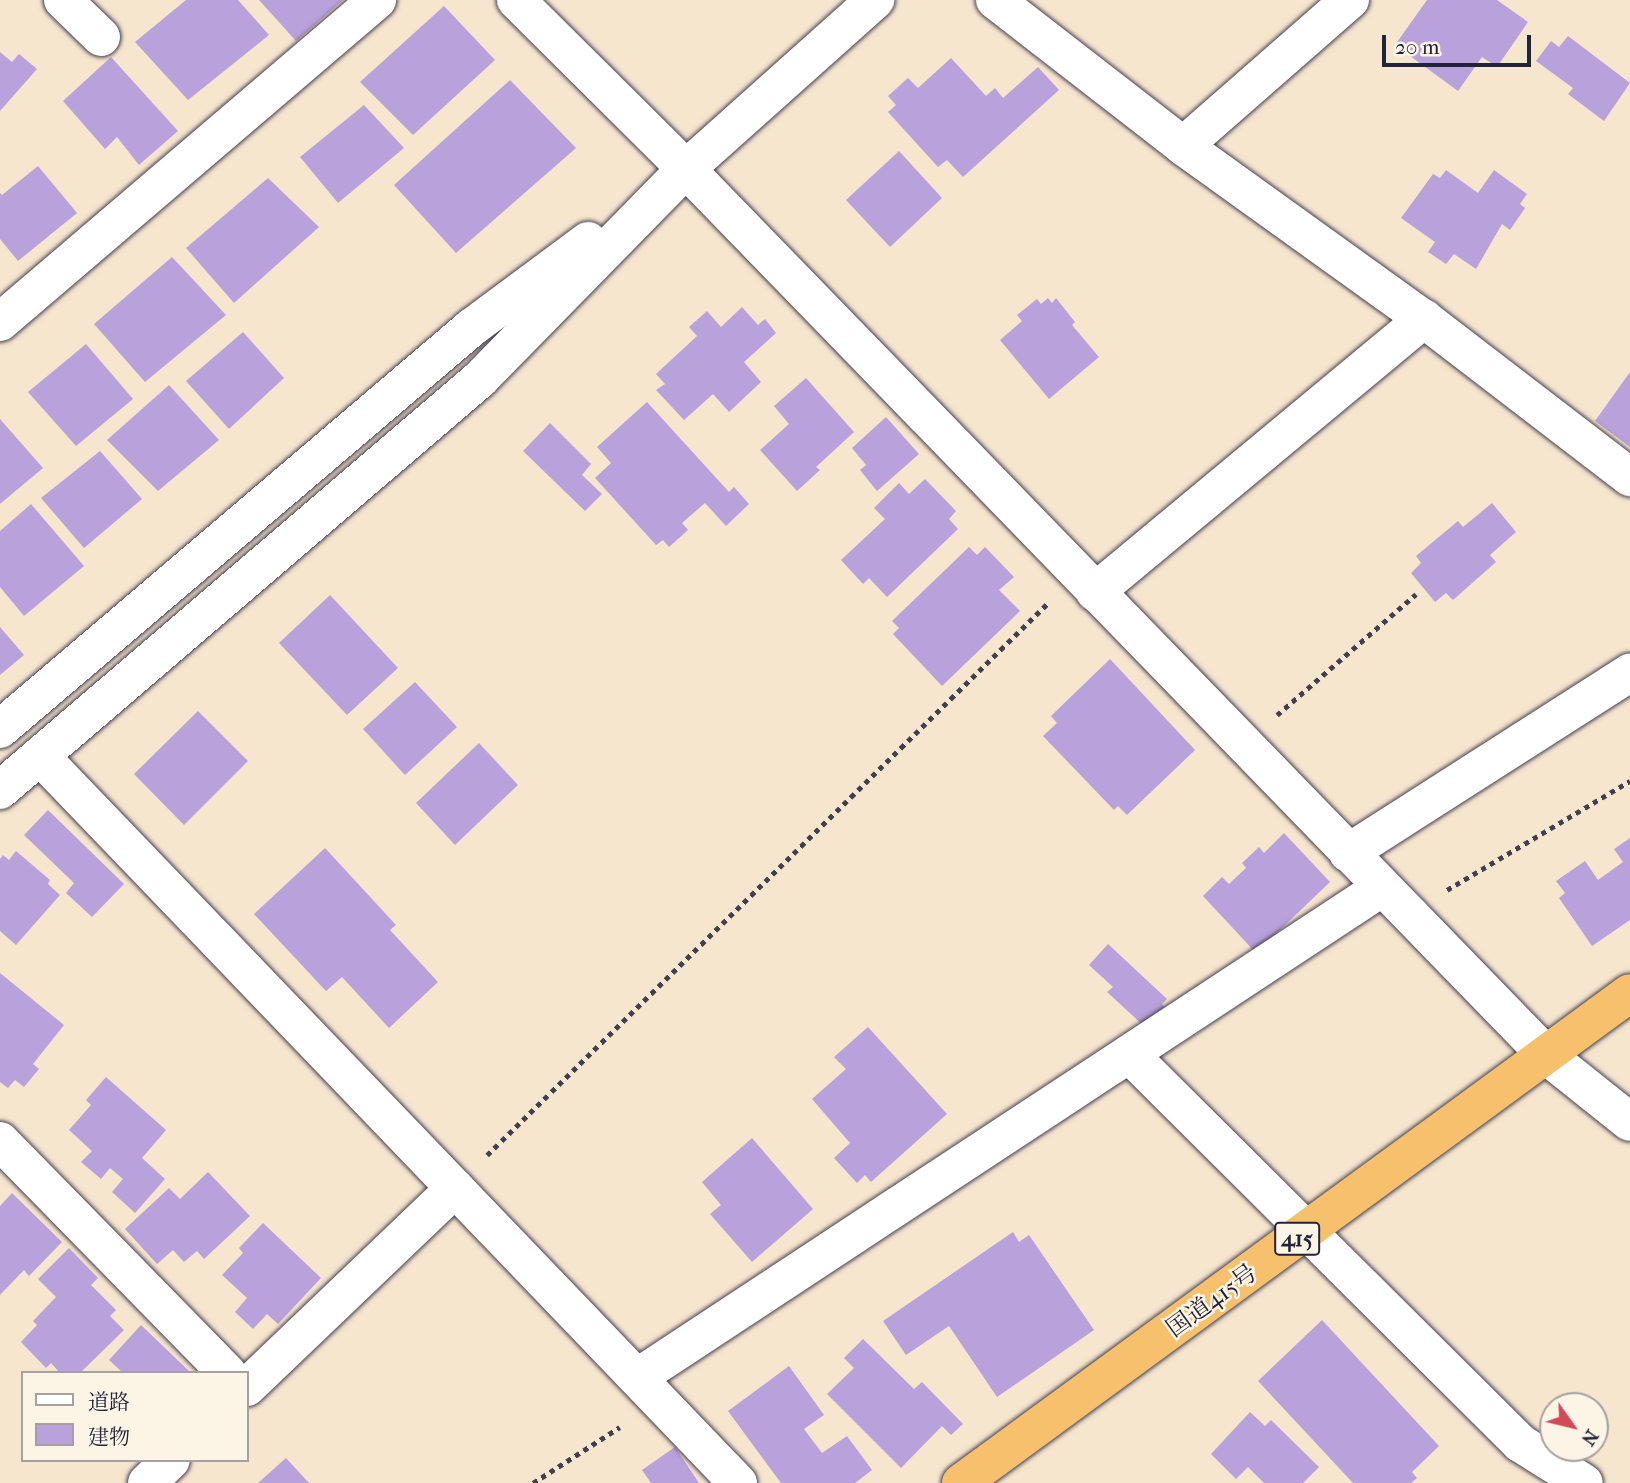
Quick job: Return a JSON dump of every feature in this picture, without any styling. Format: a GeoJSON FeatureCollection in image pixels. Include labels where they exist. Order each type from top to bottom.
{"type":"FeatureCollection","features":[{"type":"Feature","properties":{"kind":"highway","name":"国道415号"},"geometry":{"type":"LineString","coordinates":[[961,1483],[1630,993]]}},
{"type":"Feature","properties":{"kind":"street"},"geometry":{"type":"LineString","coordinates":[[63,0],[101,37]]}},
{"type":"Feature","properties":{"kind":"street"},"geometry":{"type":"LineString","coordinates":[[0,322],[377,0]]}},
{"type":"Feature","properties":{"kind":"street"},"geometry":{"type":"LineString","coordinates":[[0,790],[480,379],[686,169],[875,0]]}},
{"type":"Feature","properties":{"kind":"street"},"geometry":{"type":"LineString","coordinates":[[995,0],[1183,146],[1424,319],[1630,477]]}},
{"type":"Feature","properties":{"kind":"street"},"geometry":{"type":"LineString","coordinates":[[1183,146],[1350,0]]}},
{"type":"Feature","properties":{"kind":"street"},"geometry":{"type":"LineString","coordinates":[[529,5],[1381,888],[1546,1055],[1630,1122]]}},
{"type":"Feature","properties":{"kind":"street"},"geometry":{"type":"LineString","coordinates":[[0,729],[471,328],[686,169]]}},
{"type":"Feature","properties":{"kind":"street"},"geometry":{"type":"LineString","coordinates":[[1086,583],[1424,319]]}},
{"type":"Feature","properties":{"kind":"street"},"geometry":{"type":"LineString","coordinates":[[1348,853],[1630,673]]}},
{"type":"Feature","properties":{"kind":"street"},"geometry":{"type":"LineString","coordinates":[[40,756],[738,1483]]}},
{"type":"Feature","properties":{"kind":"street"},"geometry":{"type":"LineString","coordinates":[[638,1377],[1381,888]]}},
{"type":"Feature","properties":{"kind":"street"},"geometry":{"type":"LineString","coordinates":[[1129,1054],[1520,1444],[1584,1483]]}},
{"type":"Feature","properties":{"kind":"street"},"geometry":{"type":"LineString","coordinates":[[0,1142],[225,1371]]}},
{"type":"Feature","properties":{"kind":"street"},"geometry":{"type":"LineString","coordinates":[[248,1386],[455,1188]]}},
{"type":"Feature","properties":{"kind":"street"},"geometry":{"type":"LineString","coordinates":[[148,1483],[169,1462]]}},
{"type":"Feature","properties":{"kind":"path"},"geometry":{"type":"LineString","coordinates":[[455,1188],[1086,583]]}},
{"type":"Feature","properties":{"kind":"path"},"geometry":{"type":"LineString","coordinates":[[1242,745],[1416,594]]}},
{"type":"Feature","properties":{"kind":"path"},"geometry":{"type":"LineString","coordinates":[[1438,895],[1630,781]]}},
{"type":"Feature","properties":{"kind":"path"},"geometry":{"type":"LineString","coordinates":[[533,1483],[629,1421]]}},
{"type":"Feature","properties":{"kind":"building"},"geometry":{"type":"Polygon","coordinates":[[[186,0],[238,0],[269,35],[188,100],[135,42],[186,0]]]}},
{"type":"Feature","properties":{"kind":"building"},"geometry":{"type":"Polygon","coordinates":[[[259,0],[343,0],[296,41],[259,0]]]}},
{"type":"Feature","properties":{"kind":"building"},"geometry":{"type":"Polygon","coordinates":[[[1427,0],[1497,0],[1528,22],[1497,67],[1482,57],[1458,91],[1395,45],[1427,0]]]}},
{"type":"Feature","properties":{"kind":"building"},"geometry":{"type":"Polygon","coordinates":[[[444,6],[495,60],[413,135],[360,82],[444,6]]]}},
{"type":"Feature","properties":{"kind":"building"},"geometry":{"type":"Polygon","coordinates":[[[1568,36],[1630,83],[1604,121],[1568,94],[1573,88],[1536,61],[1551,41],[1559,47],[1568,36]]]}},
{"type":"Feature","properties":{"kind":"building"},"geometry":{"type":"Polygon","coordinates":[[[0,52],[12,62],[19,54],[37,69],[0,111],[0,52]]]}},
{"type":"Feature","properties":{"kind":"building"},"geometry":{"type":"Polygon","coordinates":[[[111,57],[178,131],[139,165],[117,137],[105,149],[63,101],[111,57]]]}},
{"type":"Feature","properties":{"kind":"building"},"geometry":{"type":"Polygon","coordinates":[[[951,58],[986,96],[995,88],[1003,98],[1038,67],[1059,90],[963,177],[947,160],[938,167],[888,112],[896,105],[888,96],[908,78],[918,88],[951,58]]]}},
{"type":"Feature","properties":{"kind":"building"},"geometry":{"type":"Polygon","coordinates":[[[510,80],[576,148],[456,253],[394,185],[510,80]]]}},
{"type":"Feature","properties":{"kind":"building"},"geometry":{"type":"Polygon","coordinates":[[[364,105],[404,148],[338,203],[300,157],[364,105]]]}},
{"type":"Feature","properties":{"kind":"building"},"geometry":{"type":"Polygon","coordinates":[[[899,151],[942,198],[890,247],[846,200],[899,151]]]}},
{"type":"Feature","properties":{"kind":"building"},"geometry":{"type":"Polygon","coordinates":[[[38,166],[77,213],[18,261],[0,239],[0,193],[2,195],[38,166]]]}},
{"type":"Feature","properties":{"kind":"building"},"geometry":{"type":"Polygon","coordinates":[[[1446,170],[1478,193],[1494,170],[1527,194],[1520,204],[1525,208],[1510,230],[1502,224],[1476,269],[1454,254],[1446,264],[1428,252],[1435,242],[1401,218],[1433,174],[1440,178],[1446,170]]]}},
{"type":"Feature","properties":{"kind":"building"},"geometry":{"type":"Polygon","coordinates":[[[268,178],[319,227],[234,303],[186,248],[268,178]]]}},
{"type":"Feature","properties":{"kind":"building"},"geometry":{"type":"Polygon","coordinates":[[[172,257],[226,315],[145,382],[94,324],[172,257]]]}},
{"type":"Feature","properties":{"kind":"building"},"geometry":{"type":"Polygon","coordinates":[[[1048,298],[1052,303],[1056,298],[1075,322],[1072,325],[1099,357],[1049,399],[1000,340],[1022,321],[1017,315],[1037,299],[1041,304],[1048,298]]]}},
{"type":"Feature","properties":{"kind":"building"},"geometry":{"type":"Polygon","coordinates":[[[742,307],[758,325],[765,319],[776,333],[744,362],[761,382],[729,412],[713,394],[684,420],[656,390],[665,384],[656,374],[697,336],[689,327],[707,311],[721,327],[742,307]]]}},
{"type":"Feature","properties":{"kind":"building"},"geometry":{"type":"Polygon","coordinates":[[[243,332],[284,378],[229,429],[186,381],[243,332]]]}},
{"type":"Feature","properties":{"kind":"building"},"geometry":{"type":"Polygon","coordinates":[[[86,344],[133,399],[76,446],[28,392],[86,344]]]}},
{"type":"Feature","properties":{"kind":"building"},"geometry":{"type":"Polygon","coordinates":[[[1630,372],[1630,447],[1595,421],[1630,372]]]}},
{"type":"Feature","properties":{"kind":"building"},"geometry":{"type":"Polygon","coordinates":[[[806,378],[854,432],[816,467],[820,470],[797,491],[760,450],[789,424],[774,406],[806,378]]]}},
{"type":"Feature","properties":{"kind":"building"},"geometry":{"type":"Polygon","coordinates":[[[169,385],[219,440],[158,491],[107,440],[169,385]]]}},
{"type":"Feature","properties":{"kind":"building"},"geometry":{"type":"Polygon","coordinates":[[[647,402],[729,492],[734,487],[749,504],[726,526],[705,503],[682,523],[688,530],[669,547],[663,540],[656,545],[595,478],[611,463],[597,447],[647,402]]]}},
{"type":"Feature","properties":{"kind":"building"},"geometry":{"type":"Polygon","coordinates":[[[886,417],[919,454],[877,491],[860,470],[866,465],[852,448],[886,417]]]}},
{"type":"Feature","properties":{"kind":"building"},"geometry":{"type":"Polygon","coordinates":[[[0,419],[43,468],[0,504],[0,419]]]}},
{"type":"Feature","properties":{"kind":"building"},"geometry":{"type":"Polygon","coordinates":[[[550,423],[591,464],[582,475],[602,494],[585,511],[523,451],[550,423]]]}},
{"type":"Feature","properties":{"kind":"building"},"geometry":{"type":"Polygon","coordinates":[[[100,451],[142,499],[84,548],[41,498],[100,451]]]}},
{"type":"Feature","properties":{"kind":"building"},"geometry":{"type":"Polygon","coordinates":[[[925,479],[956,511],[949,519],[958,529],[887,597],[869,578],[863,584],[841,560],[885,519],[874,508],[899,483],[909,494],[925,479]]]}},
{"type":"Feature","properties":{"kind":"building"},"geometry":{"type":"Polygon","coordinates":[[[1492,503],[1516,532],[1490,555],[1496,562],[1453,600],[1446,593],[1435,602],[1411,573],[1421,563],[1416,556],[1458,521],[1463,527],[1492,503]]]}},
{"type":"Feature","properties":{"kind":"building"},"geometry":{"type":"Polygon","coordinates":[[[31,504],[84,566],[24,616],[0,587],[0,531],[31,504]]]}},
{"type":"Feature","properties":{"kind":"building"},"geometry":{"type":"Polygon","coordinates":[[[969,547],[977,555],[985,547],[1014,577],[999,590],[1020,611],[942,686],[893,634],[899,628],[892,621],[969,547]]]}},
{"type":"Feature","properties":{"kind":"building"},"geometry":{"type":"Polygon","coordinates":[[[330,595],[398,668],[347,715],[279,643],[330,595]]]}},
{"type":"Feature","properties":{"kind":"building"},"geometry":{"type":"Polygon","coordinates":[[[0,627],[24,655],[0,675],[0,627]]]}},
{"type":"Feature","properties":{"kind":"building"},"geometry":{"type":"Polygon","coordinates":[[[1110,659],[1195,750],[1127,815],[1118,806],[1114,810],[1043,736],[1057,723],[1051,716],[1110,659]]]}},
{"type":"Feature","properties":{"kind":"building"},"geometry":{"type":"Polygon","coordinates":[[[415,682],[457,727],[405,775],[363,729],[415,682]]]}},
{"type":"Feature","properties":{"kind":"building"},"geometry":{"type":"Polygon","coordinates":[[[198,711],[248,761],[184,825],[134,774],[198,711]]]}},
{"type":"Feature","properties":{"kind":"building"},"geometry":{"type":"Polygon","coordinates":[[[479,743],[518,785],[455,845],[416,803],[479,743]]]}},
{"type":"Feature","properties":{"kind":"building"},"geometry":{"type":"Polygon","coordinates":[[[48,810],[124,884],[92,917],[66,893],[74,883],[24,835],[48,810]]]}},
{"type":"Feature","properties":{"kind":"building"},"geometry":{"type":"Polygon","coordinates":[[[1284,833],[1330,882],[1256,953],[1203,896],[1222,877],[1229,884],[1246,868],[1242,863],[1259,847],[1264,853],[1284,833]]]}},
{"type":"Feature","properties":{"kind":"building"},"geometry":{"type":"Polygon","coordinates":[[[1630,838],[1630,920],[1592,946],[1559,898],[1565,893],[1556,881],[1585,861],[1598,880],[1623,862],[1614,849],[1630,838]]]}},
{"type":"Feature","properties":{"kind":"building"},"geometry":{"type":"Polygon","coordinates":[[[325,848],[396,925],[390,930],[438,982],[389,1028],[342,977],[326,991],[254,914],[325,848]]]}},
{"type":"Feature","properties":{"kind":"building"},"geometry":{"type":"Polygon","coordinates":[[[16,851],[50,880],[48,884],[60,895],[16,945],[0,931],[0,859],[3,855],[9,860],[16,851]]]}},
{"type":"Feature","properties":{"kind":"building"},"geometry":{"type":"Polygon","coordinates":[[[1108,944],[1167,999],[1162,1004],[1165,1007],[1145,1027],[1107,992],[1113,987],[1089,965],[1108,944]]]}},
{"type":"Feature","properties":{"kind":"building"},"geometry":{"type":"Polygon","coordinates":[[[0,973],[64,1025],[33,1064],[39,1069],[24,1087],[15,1080],[8,1088],[0,1082],[0,973]]]}},
{"type":"Feature","properties":{"kind":"building"},"geometry":{"type":"Polygon","coordinates":[[[868,1027],[947,1114],[871,1182],[865,1175],[857,1183],[834,1158],[850,1143],[812,1099],[846,1069],[834,1057],[868,1027]]]}},
{"type":"Feature","properties":{"kind":"building"},"geometry":{"type":"Polygon","coordinates":[[[106,1077],[166,1130],[142,1158],[165,1179],[135,1213],[112,1192],[123,1179],[110,1168],[101,1179],[81,1162],[92,1151],[69,1130],[91,1105],[86,1100],[106,1077]]]}},
{"type":"Feature","properties":{"kind":"building"},"geometry":{"type":"Polygon","coordinates":[[[752,1138],[813,1209],[752,1262],[710,1214],[721,1205],[702,1182],[752,1138]]]}},
{"type":"Feature","properties":{"kind":"building"},"geometry":{"type":"Polygon","coordinates":[[[208,1172],[250,1216],[204,1259],[197,1251],[184,1262],[173,1250],[157,1264],[125,1229],[169,1188],[180,1199],[208,1172]]]}},
{"type":"Feature","properties":{"kind":"building"},"geometry":{"type":"Polygon","coordinates":[[[12,1193],[62,1242],[29,1276],[24,1270],[0,1295],[0,1206],[12,1193]]]}},
{"type":"Feature","properties":{"kind":"building"},"geometry":{"type":"Polygon","coordinates":[[[263,1223],[321,1278],[278,1324],[267,1314],[253,1329],[235,1312],[247,1298],[222,1275],[243,1253],[239,1248],[263,1223]]]}},
{"type":"Feature","properties":{"kind":"building"},"geometry":{"type":"Polygon","coordinates":[[[1013,1232],[1019,1242],[1029,1235],[1094,1330],[997,1397],[949,1326],[906,1355],[883,1321],[1013,1232]]]}},
{"type":"Feature","properties":{"kind":"building"},"geometry":{"type":"Polygon","coordinates":[[[69,1248],[98,1278],[91,1285],[116,1310],[110,1316],[124,1330],[82,1371],[58,1371],[51,1363],[46,1368],[21,1342],[37,1325],[33,1321],[56,1297],[38,1279],[69,1248]]]}},
{"type":"Feature","properties":{"kind":"building"},"geometry":{"type":"Polygon","coordinates":[[[1322,1320],[1439,1446],[1412,1472],[1417,1478],[1411,1483],[1353,1483],[1258,1381],[1322,1320]]]}},
{"type":"Feature","properties":{"kind":"building"},"geometry":{"type":"Polygon","coordinates":[[[141,1325],[189,1371],[121,1371],[109,1360],[141,1325]]]}},
{"type":"Feature","properties":{"kind":"building"},"geometry":{"type":"Polygon","coordinates":[[[863,1339],[914,1389],[922,1382],[963,1424],[951,1435],[942,1426],[901,1468],[827,1394],[854,1368],[844,1358],[863,1339]]]}},
{"type":"Feature","properties":{"kind":"building"},"geometry":{"type":"Polygon","coordinates":[[[789,1366],[824,1415],[804,1429],[822,1453],[847,1436],[872,1470],[855,1483],[781,1483],[728,1411],[789,1366]]]}},
{"type":"Feature","properties":{"kind":"building"},"geometry":{"type":"Polygon","coordinates":[[[1250,1412],[1265,1426],[1271,1420],[1319,1467],[1303,1483],[1264,1483],[1248,1467],[1236,1479],[1211,1454],[1250,1412]]]}},
{"type":"Feature","properties":{"kind":"building"},"geometry":{"type":"Polygon","coordinates":[[[675,1447],[699,1483],[651,1483],[642,1470],[675,1447]]]}},
{"type":"Feature","properties":{"kind":"building"},"geometry":{"type":"Polygon","coordinates":[[[286,1458],[309,1483],[258,1483],[286,1458]]]}}]}
